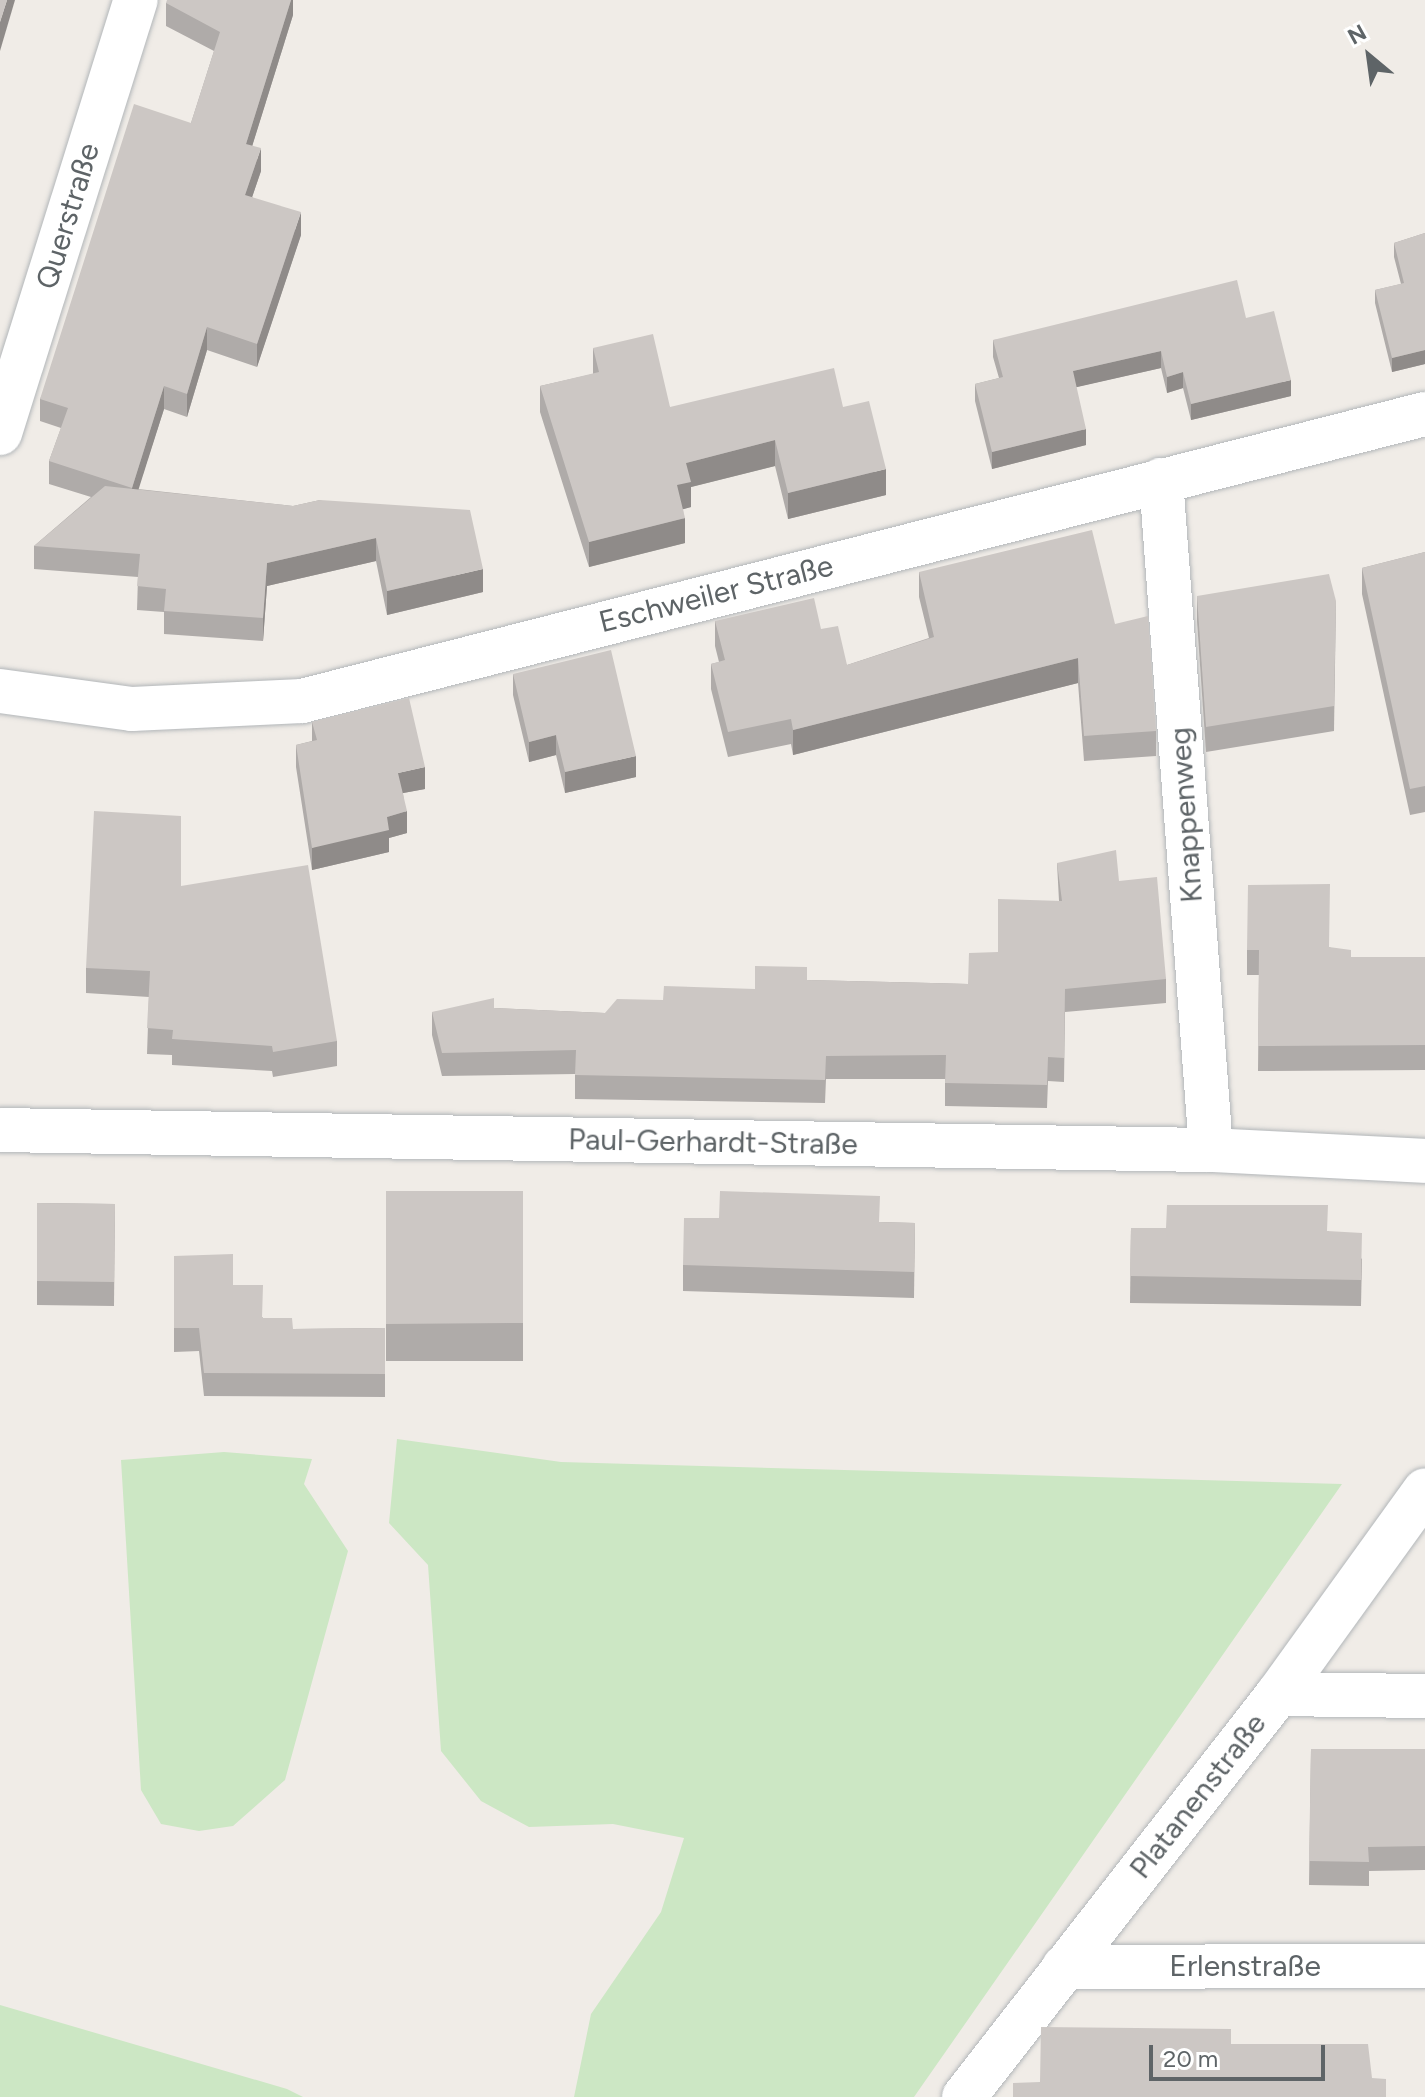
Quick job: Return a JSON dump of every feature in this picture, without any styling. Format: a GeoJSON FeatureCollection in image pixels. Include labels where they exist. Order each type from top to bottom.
{"type":"FeatureCollection","features":[{"type":"Feature","properties":{"kind":"street","name":"Querstraße"},"geometry":{"type":"LineString","coordinates":[[0,433],[136,0]]}},
{"type":"Feature","properties":{"kind":"street","name":"Eschweiler Straße"},"geometry":{"type":"LineString","coordinates":[[0,691],[132,709],[302,701],[1425,414]]}},
{"type":"Feature","properties":{"kind":"street","name":"Knappenweg"},"geometry":{"type":"LineString","coordinates":[[1161,480],[1211,1150]]}},
{"type":"Feature","properties":{"kind":"street","name":"Paul-Gerhardt-Straße"},"geometry":{"type":"LineString","coordinates":[[0,1130],[1211,1150],[1425,1161]]}},
{"type":"Feature","properties":{"kind":"street","name":"Platanenstraße"},"geometry":{"type":"LineString","coordinates":[[964,2097],[1278,1694],[1425,1490]]}},
{"type":"Feature","properties":{"kind":"street"},"geometry":{"type":"LineString","coordinates":[[1278,1694],[1425,1696]]}},
{"type":"Feature","properties":{"kind":"street","name":"Erlenstraße"},"geometry":{"type":"LineString","coordinates":[[1064,1967],[1425,1966]]}},
{"type":"Feature","properties":{"kind":"green space"},"geometry":{"type":"Polygon","coordinates":[[[397,1439],[561,1462],[1342,1484],[914,2097],[574,2097],[591,2014],[661,1912],[684,1838],[613,1824],[529,1827],[481,1801],[441,1751],[428,1565],[389,1523],[397,1439]]]}},
{"type":"Feature","properties":{"kind":"green space"},"geometry":{"type":"Polygon","coordinates":[[[224,1452],[312,1459],[304,1484],[348,1551],[285,1780],[233,1826],[199,1831],[161,1824],[141,1790],[121,1460],[224,1452]]]}},
{"type":"Feature","properties":{"kind":"green space"},"geometry":{"type":"Polygon","coordinates":[[[0,2005],[287,2089],[303,2097],[0,2097],[0,2005]]]}},
{"type":"Feature","properties":{"kind":"building"},"geometry":{"type":"Polygon","coordinates":[[[0,0],[7,0],[0,22],[0,0]]]}},
{"type":"Feature","properties":{"kind":"building"},"geometry":{"type":"Polygon","coordinates":[[[167,0],[291,0],[246,144],[261,148],[245,195],[301,212],[257,344],[207,327],[187,394],[164,386],[132,488],[49,461],[68,408],[40,399],[134,104],[191,123],[220,32],[166,3],[167,0]]]}},
{"type":"Feature","properties":{"kind":"building"},"geometry":{"type":"Polygon","coordinates":[[[1425,233],[1425,350],[1392,358],[1375,290],[1404,283],[1394,243],[1425,233]]]}},
{"type":"Feature","properties":{"kind":"building"},"geometry":{"type":"Polygon","coordinates":[[[1237,280],[1246,318],[1274,311],[1291,380],[1191,404],[1183,372],[1167,377],[1161,351],[1073,371],[1086,429],[992,452],[975,384],[1003,377],[993,340],[1237,280]]]}},
{"type":"Feature","properties":{"kind":"building"},"geometry":{"type":"Polygon","coordinates":[[[653,334],[670,407],[834,368],[843,407],[869,401],[886,469],[788,493],[775,440],[686,463],[691,482],[677,485],[685,518],[589,542],[540,386],[599,372],[593,348],[653,334]]]}},
{"type":"Feature","properties":{"kind":"building"},"geometry":{"type":"Polygon","coordinates":[[[105,486],[293,506],[320,500],[470,510],[483,569],[387,591],[376,538],[267,563],[263,618],[164,611],[166,589],[137,586],[140,554],[34,546],[105,486]]]}},
{"type":"Feature","properties":{"kind":"building"},"geometry":{"type":"Polygon","coordinates":[[[1092,530],[1115,624],[1148,616],[1156,731],[1084,736],[1078,658],[793,730],[791,719],[728,732],[711,664],[725,660],[715,621],[814,598],[821,629],[838,626],[847,665],[934,637],[919,572],[1092,530]]]}},
{"type":"Feature","properties":{"kind":"building"},"geometry":{"type":"Polygon","coordinates":[[[1425,552],[1425,786],[1410,789],[1362,568],[1425,552]]]}},
{"type":"Feature","properties":{"kind":"building"},"geometry":{"type":"Polygon","coordinates":[[[1329,574],[1336,601],[1334,706],[1206,727],[1197,596],[1329,574]]]}},
{"type":"Feature","properties":{"kind":"building"},"geometry":{"type":"Polygon","coordinates":[[[611,650],[636,756],[565,772],[556,735],[529,742],[513,674],[611,650]]]}},
{"type":"Feature","properties":{"kind":"building"},"geometry":{"type":"Polygon","coordinates":[[[409,698],[425,767],[398,773],[407,811],[387,817],[389,830],[312,848],[296,745],[317,740],[312,722],[409,698]]]}},
{"type":"Feature","properties":{"kind":"building"},"geometry":{"type":"Polygon","coordinates":[[[94,811],[181,816],[181,886],[308,865],[337,1041],[273,1052],[272,1046],[172,1039],[173,1030],[147,1028],[150,971],[86,968],[94,811]]]}},
{"type":"Feature","properties":{"kind":"building"},"geometry":{"type":"Polygon","coordinates":[[[1116,850],[1119,881],[1157,877],[1166,979],[1065,989],[1064,1058],[1048,1057],[1047,1085],[945,1083],[946,1055],[826,1056],[825,1080],[575,1075],[576,1050],[442,1053],[432,1012],[494,998],[494,1008],[605,1013],[617,999],[663,1000],[664,986],[755,989],[755,966],[807,967],[807,980],[968,984],[969,953],[998,952],[998,899],[1062,901],[1057,863],[1116,850]]]}},
{"type":"Feature","properties":{"kind":"building"},"geometry":{"type":"Polygon","coordinates":[[[1330,884],[1329,947],[1351,950],[1351,957],[1425,957],[1425,1045],[1258,1046],[1259,950],[1247,950],[1248,885],[1330,884]]]}},
{"type":"Feature","properties":{"kind":"building"},"geometry":{"type":"Polygon","coordinates":[[[386,1191],[523,1191],[523,1323],[386,1324],[386,1191]]]}},
{"type":"Feature","properties":{"kind":"building"},"geometry":{"type":"Polygon","coordinates":[[[720,1191],[880,1196],[879,1222],[915,1223],[914,1272],[683,1265],[684,1218],[719,1218],[720,1191]]]}},
{"type":"Feature","properties":{"kind":"building"},"geometry":{"type":"Polygon","coordinates":[[[37,1203],[115,1204],[114,1282],[37,1281],[37,1203]]]}},
{"type":"Feature","properties":{"kind":"building"},"geometry":{"type":"Polygon","coordinates":[[[1167,1205],[1328,1205],[1327,1231],[1362,1233],[1361,1280],[1130,1276],[1131,1228],[1166,1228],[1167,1205]]]}},
{"type":"Feature","properties":{"kind":"building"},"geometry":{"type":"Polygon","coordinates":[[[233,1254],[233,1285],[263,1285],[262,1318],[292,1318],[293,1329],[385,1328],[385,1374],[204,1373],[199,1328],[174,1328],[174,1256],[233,1254]]]}},
{"type":"Feature","properties":{"kind":"building"},"geometry":{"type":"Polygon","coordinates":[[[1311,1749],[1425,1749],[1425,1846],[1368,1847],[1369,1862],[1309,1861],[1311,1749]]]}},
{"type":"Feature","properties":{"kind":"building"},"geometry":{"type":"Polygon","coordinates":[[[1041,2027],[1231,2029],[1231,2044],[1368,2044],[1372,2078],[1386,2079],[1386,2097],[1013,2097],[1013,2083],[1040,2082],[1041,2027]]]}}]}
